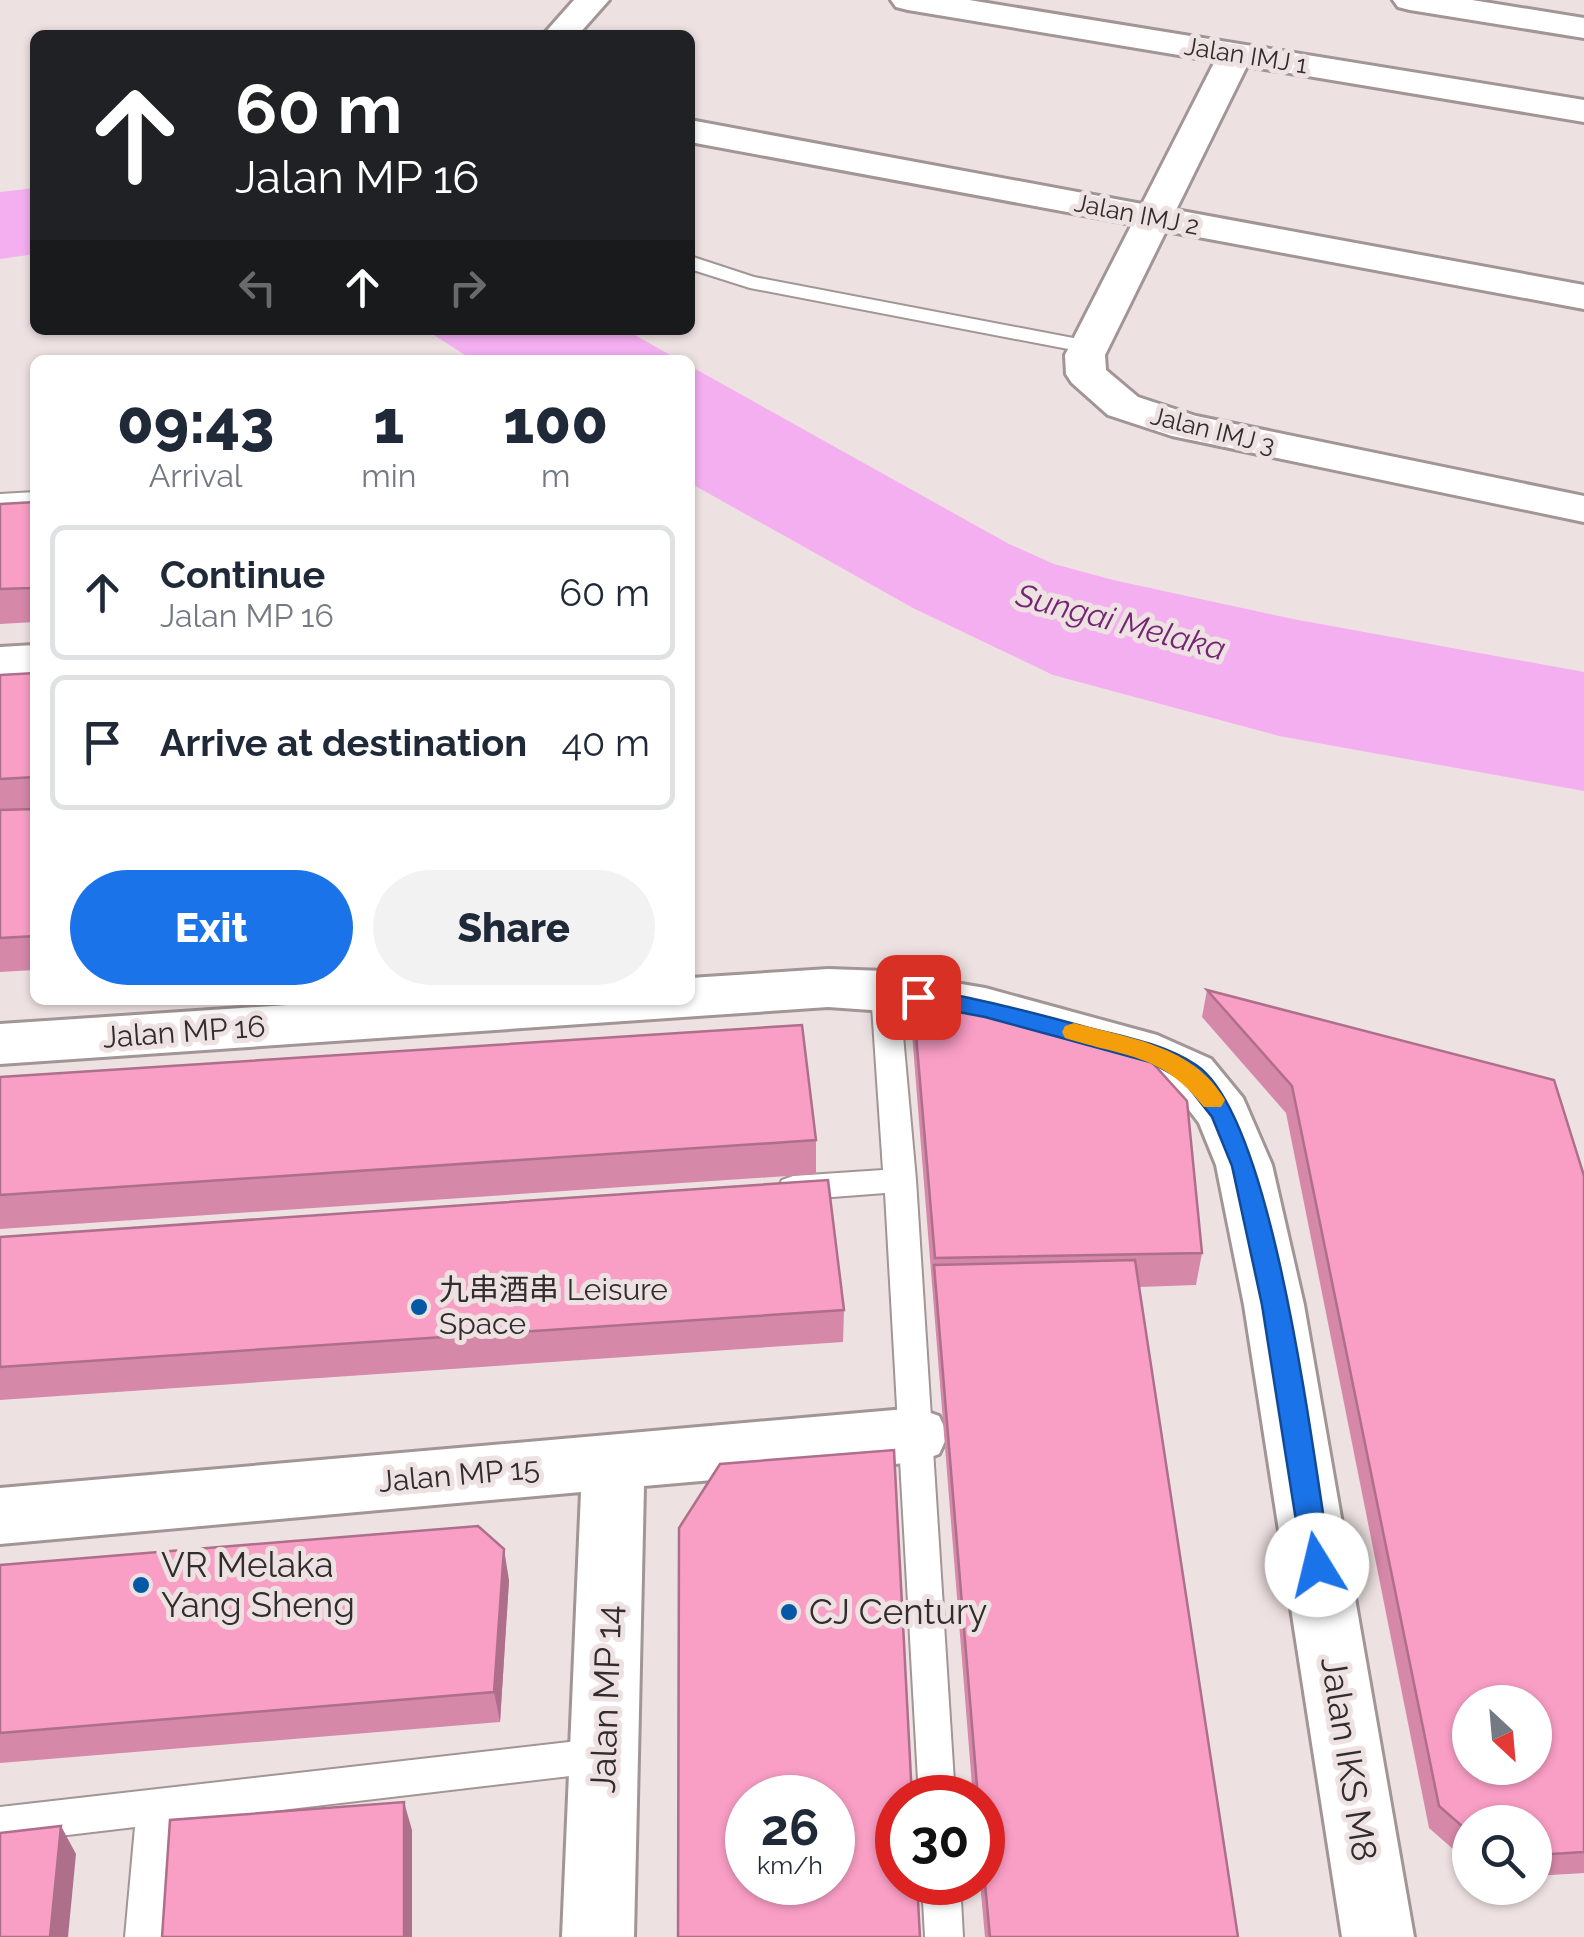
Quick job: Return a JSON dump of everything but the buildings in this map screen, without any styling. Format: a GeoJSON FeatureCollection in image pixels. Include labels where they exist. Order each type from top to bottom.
{"type":"FeatureCollection","features":[{"type":"Feature","properties":{"kind":"street"},"geometry":{"type":"LineString","coordinates":[[565,30],[592,0]]}},
{"type":"Feature","properties":{"kind":"street","name":"Jalan IMJ 1"},"geometry":{"type":"LineString","coordinates":[[908,0],[1584,110]]}},
{"type":"Feature","properties":{"kind":"street"},"geometry":{"type":"LineString","coordinates":[[1410,0],[1584,28]]}},
{"type":"Feature","properties":{"kind":"street"},"geometry":{"type":"LineString","coordinates":[[1089,347],[1236,53]]}},
{"type":"Feature","properties":{"kind":"street","name":"Jalan IMJ 2"},"geometry":{"type":"LineString","coordinates":[[695,133],[1584,297]]}},
{"type":"Feature","properties":{"kind":"street","name":"Jalan IMJ 3"},"geometry":{"type":"LineString","coordinates":[[1089,347],[1085,355],[1086,374],[1124,406],[1156,418],[1584,510]]}},
{"type":"Feature","properties":{"kind":"street"},"geometry":{"type":"LineString","coordinates":[[0,662],[30,660]]}},
{"type":"Feature","properties":{"kind":"street"},"geometry":{"type":"LineString","coordinates":[[695,998],[828,988],[886,991]]}},
{"type":"Feature","properties":{"kind":"street","name":"Jalan IKS M8"},"geometry":{"type":"LineString","coordinates":[[886,991],[985,1008],[1157,1055],[1192,1074],[1222,1113],[1244,1166],[1274,1305],[1378,1937]]}},
{"type":"Feature","properties":{"kind":"street","name":"Jalan MP 16"},"geometry":{"type":"LineString","coordinates":[[0,1044],[533,1005]]}},
{"type":"Feature","properties":{"kind":"street","name":"Jalan MP 15"},"geometry":{"type":"LineString","coordinates":[[0,1516],[918,1435]]}},
{"type":"Feature","properties":{"kind":"street","name":"Jalan MP 14"},"geometry":{"type":"LineString","coordinates":[[598,1937],[613,1462]]}},
{"type":"Feature","properties":{"kind":"lane"},"geometry":{"type":"LineString","coordinates":[[695,264],[750,282],[1089,347]]}},
{"type":"Feature","properties":{"kind":"lane"},"geometry":{"type":"LineString","coordinates":[[0,501],[30,499]]}},
{"type":"Feature","properties":{"kind":"lane"},"geometry":{"type":"LineString","coordinates":[[886,991],[918,1435],[936,1775]]}},
{"type":"Feature","properties":{"kind":"lane"},"geometry":{"type":"LineString","coordinates":[[764,1190],[901,1180]]}},
{"type":"Feature","properties":{"kind":"lane"},"geometry":{"type":"LineString","coordinates":[[0,1824],[604,1755]]}},
{"type":"Feature","properties":{"kind":"lane"},"geometry":{"type":"LineString","coordinates":[[144,1937],[155,1807]]}},
{"type":"Feature","properties":{"kind":"lane"},"geometry":{"type":"LineString","coordinates":[[942,1905],[944,1937]]}},
{"type":"Feature","properties":{"kind":"water"},"geometry":{"type":"Polygon","coordinates":[[[30,189],[30,255],[0,259],[0,192],[30,189]]]}},
{"type":"Feature","properties":{"kind":"water"},"geometry":{"type":"Polygon","coordinates":[[[434,335],[635,335],[670,355],[465,355],[434,335]]]}},
{"type":"Feature","properties":{"kind":"water","name":"Sungai Melaka"},"geometry":{"type":"Polygon","coordinates":[[[695,369],[1009,544],[1054,564],[1293,619],[1584,672],[1584,791],[1279,736],[1053,675],[913,608],[695,486],[695,369]]]}},
{"type":"Feature","properties":{"kind":"slow traffic"},"geometry":{"type":"LineString","coordinates":[[1074,1032],[1157,1055],[1192,1074],[1213,1100]]}},
{"type":"Feature","properties":{"kind":"place","name":"九串酒串 Leisure Space"},"geometry":{"type":"Point","coordinates":[419,1307]}},
{"type":"Feature","properties":{"kind":"place","name":"VR Melaka Yang Sheng"},"geometry":{"type":"Point","coordinates":[141,1585]}},
{"type":"Feature","properties":{"kind":"place","name":"CJ Century"},"geometry":{"type":"Point","coordinates":[789,1612]}},
{"type":"Feature","properties":{"kind":"route"},"geometry":{"type":"LineString","coordinates":[[918,997],[985,1008],[1157,1055],[1192,1074],[1222,1113],[1244,1166],[1274,1305],[1317,1565]]}}]}
